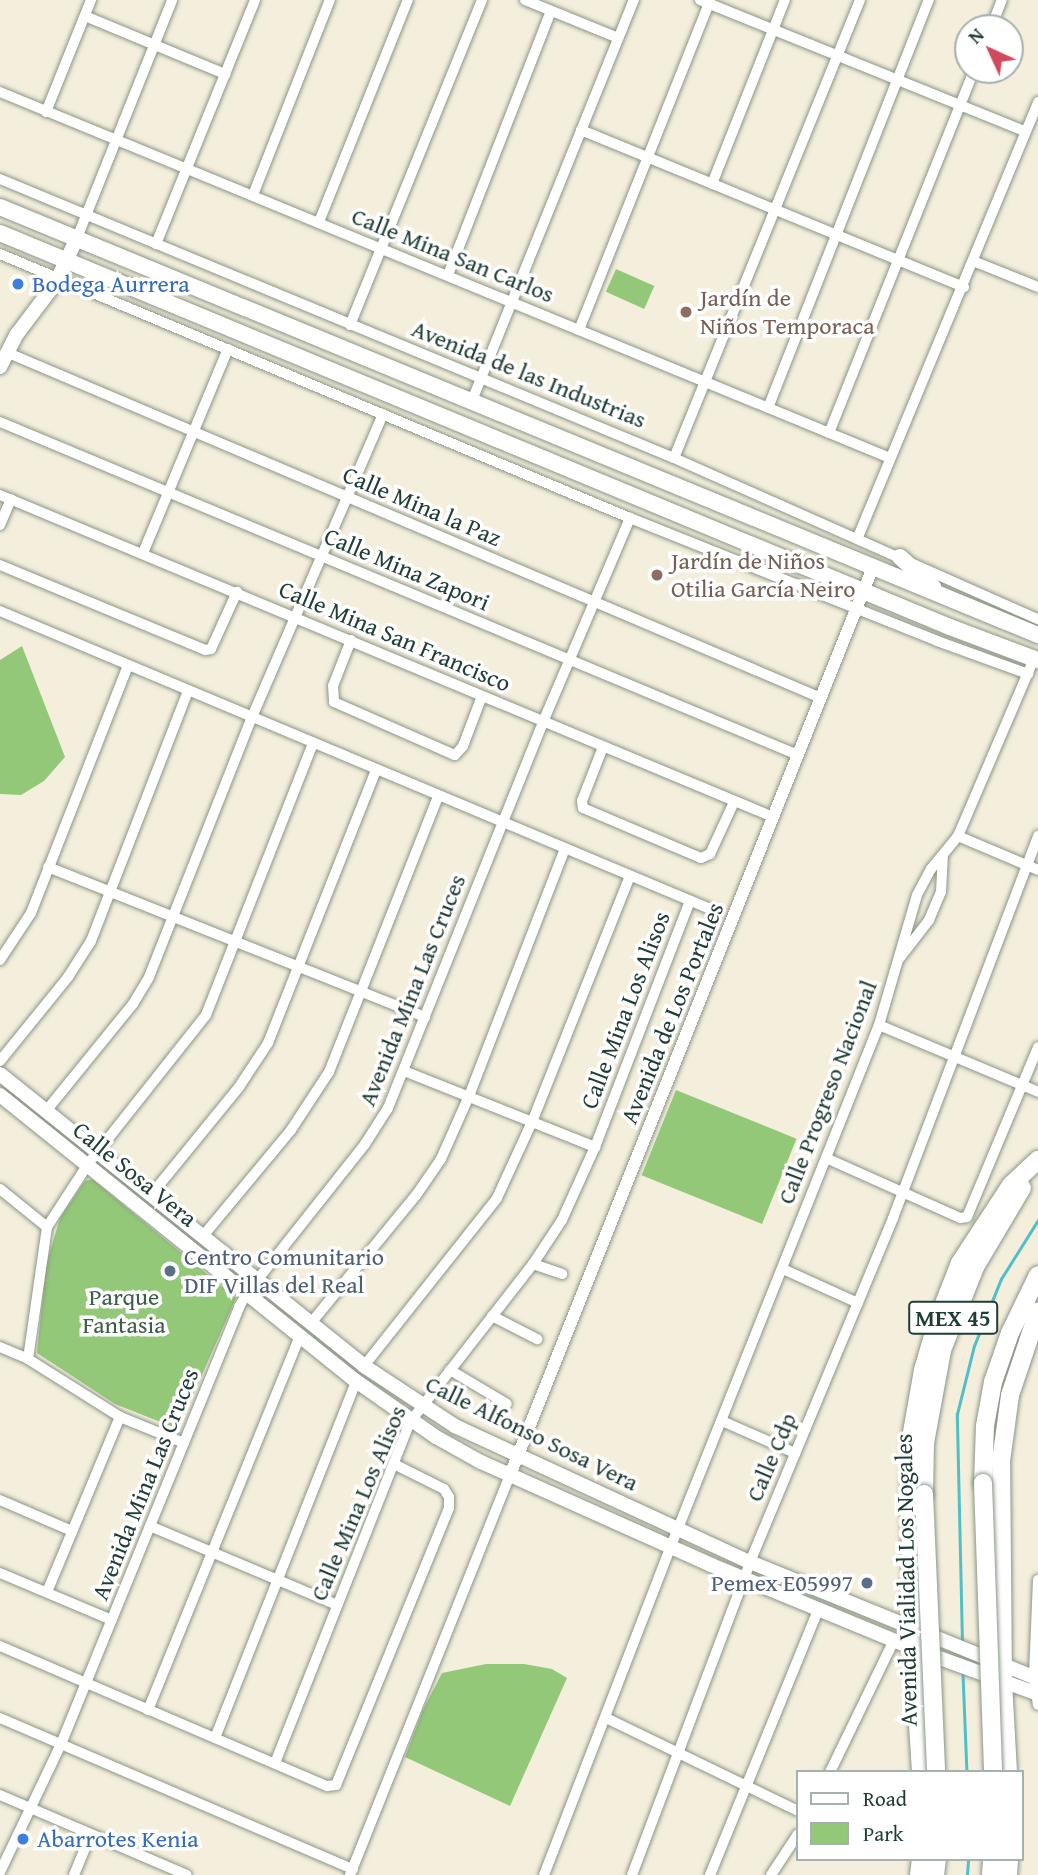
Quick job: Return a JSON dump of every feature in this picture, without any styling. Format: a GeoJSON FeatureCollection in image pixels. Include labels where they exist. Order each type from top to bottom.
{"type":"FeatureCollection","features":[{"type":"Feature","properties":{"kind":"highway","name":"Avenida Vialidad Los Nogales"},"geometry":{"type":"LineString","coordinates":[[936,1770],[924,1494],[925,1443],[942,1350],[975,1267],[1038,1161]]}},
{"type":"Feature","properties":{"kind":"highway"},"geometry":{"type":"LineString","coordinates":[[921,1770],[912,1630],[911,1438],[923,1370],[938,1319],[960,1263],[1010,1185],[1038,1161]]}},
{"type":"Feature","properties":{"kind":"highway","name":"MEX 45"},"geometry":{"type":"LineString","coordinates":[[993,1770],[983,1483],[985,1426],[993,1382],[1010,1333],[1038,1275]]}},
{"type":"Feature","properties":{"kind":"highway"},"geometry":{"type":"LineString","coordinates":[[1008,1770],[1000,1673],[1002,1446],[1010,1395],[1038,1312]]}},
{"type":"Feature","properties":{"kind":"main road","name":"Avenida de las Industrias"},"geometry":{"type":"LineString","coordinates":[[0,206],[471,403],[1038,635]]}},
{"type":"Feature","properties":{"kind":"main road"},"geometry":{"type":"LineString","coordinates":[[0,233],[1033,664]]}},
{"type":"Feature","properties":{"kind":"main road"},"geometry":{"type":"LineString","coordinates":[[0,367],[6,352],[58,279],[77,238]]}},
{"type":"Feature","properties":{"kind":"main road"},"geometry":{"type":"LineString","coordinates":[[900,557],[943,596]]}},
{"type":"Feature","properties":{"kind":"main road","name":"Calle Alfonso Sosa Vera"},"geometry":{"type":"LineString","coordinates":[[0,1074],[46,1111],[93,1159],[151,1195],[364,1366],[455,1426],[678,1530],[912,1630],[1037,1690]]}},
{"type":"Feature","properties":{"kind":"main road","name":"Calle Sosa Vera"},"geometry":{"type":"LineString","coordinates":[[0,1095],[93,1159],[247,1293],[410,1422],[510,1475],[671,1546]]}},
{"type":"Feature","properties":{"kind":"main road","name":"Calle Alfonso Sosa Vera"},"geometry":{"type":"LineString","coordinates":[[671,1546],[894,1640],[1000,1673]]}},
{"type":"Feature","properties":{"kind":"main road"},"geometry":{"type":"LineString","coordinates":[[835,1616],[841,1601]]}},
{"type":"Feature","properties":{"kind":"street"},"geometry":{"type":"LineString","coordinates":[[46,112],[91,0]]}},
{"type":"Feature","properties":{"kind":"street"},"geometry":{"type":"LineString","coordinates":[[77,238],[172,0]]}},
{"type":"Feature","properties":{"kind":"street"},"geometry":{"type":"LineString","coordinates":[[156,244],[255,0]]}},
{"type":"Feature","properties":{"kind":"street"},"geometry":{"type":"LineString","coordinates":[[253,195],[330,0]]}},
{"type":"Feature","properties":{"kind":"street"},"geometry":{"type":"LineString","coordinates":[[319,222],[408,0]]}},
{"type":"Feature","properties":{"kind":"street"},"geometry":{"type":"LineString","coordinates":[[350,325],[482,0]]}},
{"type":"Feature","properties":{"kind":"street"},"geometry":{"type":"LineString","coordinates":[[525,0],[618,38]]}},
{"type":"Feature","properties":{"kind":"street"},"geometry":{"type":"LineString","coordinates":[[471,403],[634,0]]}},
{"type":"Feature","properties":{"kind":"street"},"geometry":{"type":"LineString","coordinates":[[712,184],[785,0]]}},
{"type":"Feature","properties":{"kind":"street"},"geometry":{"type":"LineString","coordinates":[[674,458],[860,0]]}},
{"type":"Feature","properties":{"kind":"street"},"geometry":{"type":"LineString","coordinates":[[768,408],[838,237],[929,0]]}},
{"type":"Feature","properties":{"kind":"street"},"geometry":{"type":"LineString","coordinates":[[579,330],[648,159],[706,1],[1025,131]]}},
{"type":"Feature","properties":{"kind":"street"},"geometry":{"type":"LineString","coordinates":[[448,275],[551,11]]}},
{"type":"Feature","properties":{"kind":"street"},"geometry":{"type":"LineString","coordinates":[[85,16],[225,74]]}},
{"type":"Feature","properties":{"kind":"street"},"geometry":{"type":"LineString","coordinates":[[829,433],[968,84]]}},
{"type":"Feature","properties":{"kind":"street","name":"Calle Mina San Carlos"},"geometry":{"type":"LineString","coordinates":[[0,92],[890,458]]}},
{"type":"Feature","properties":{"kind":"street"},"geometry":{"type":"LineString","coordinates":[[858,537],[964,287],[1038,103]]}},
{"type":"Feature","properties":{"kind":"street"},"geometry":{"type":"LineString","coordinates":[[581,131],[964,287]]}},
{"type":"Feature","properties":{"kind":"street","name":"Avenida de las Industrias"},"geometry":{"type":"LineString","coordinates":[[0,179],[674,458],[858,537],[1038,619]]}},
{"type":"Feature","properties":{"kind":"street"},"geometry":{"type":"LineString","coordinates":[[0,254],[630,518],[856,609],[1033,664]]}},
{"type":"Feature","properties":{"kind":"street"},"geometry":{"type":"LineString","coordinates":[[973,261],[1038,287]]}},
{"type":"Feature","properties":{"kind":"street"},"geometry":{"type":"LineString","coordinates":[[143,553],[228,349]]}},
{"type":"Feature","properties":{"kind":"street","name":"Calle Mina la Paz"},"geometry":{"type":"LineString","coordinates":[[6,352],[821,698]]}},
{"type":"Feature","properties":{"kind":"street"},"geometry":{"type":"LineString","coordinates":[[46,1111],[141,991],[252,717],[383,414]]}},
{"type":"Feature","properties":{"kind":"street","name":"Calle Mina Zapori"},"geometry":{"type":"LineString","coordinates":[[0,422],[798,755]]}},
{"type":"Feature","properties":{"kind":"street"},"geometry":{"type":"LineString","coordinates":[[0,525],[5,497]]}},
{"type":"Feature","properties":{"kind":"street","name":"Calle Mina San Francisco"},"geometry":{"type":"LineString","coordinates":[[5,497],[773,817]]}},
{"type":"Feature","properties":{"kind":"street","name":"Avenida Mina Las Cruces"},"geometry":{"type":"LineString","coordinates":[[0,1872],[61,1744],[247,1293],[365,1144],[388,1108],[543,722],[630,518]]}},
{"type":"Feature","properties":{"kind":"street"},"geometry":{"type":"LineString","coordinates":[[0,565],[205,650],[211,649],[237,592]]}},
{"type":"Feature","properties":{"kind":"street","name":"Avenida de Los Portales"},"geometry":{"type":"LineString","coordinates":[[510,1475],[873,567]]}},
{"type":"Feature","properties":{"kind":"street"},"geometry":{"type":"LineString","coordinates":[[0,611],[715,911]]}},
{"type":"Feature","properties":{"kind":"street"},"geometry":{"type":"LineString","coordinates":[[351,640],[333,686],[334,702],[455,755],[463,746],[482,696]]}},
{"type":"Feature","properties":{"kind":"street","name":"Calle Progreso Nacional"},"geometry":{"type":"LineString","coordinates":[[545,1872],[878,1025],[917,895],[958,836],[1033,664]]}},
{"type":"Feature","properties":{"kind":"street"},"geometry":{"type":"LineString","coordinates":[[0,960],[31,913],[128,666]]}},
{"type":"Feature","properties":{"kind":"street"},"geometry":{"type":"LineString","coordinates":[[0,1061],[81,958],[112,892],[188,691]]}},
{"type":"Feature","properties":{"kind":"street"},"geometry":{"type":"LineString","coordinates":[[28,1359],[47,1227],[93,1159],[194,1034],[216,992],[313,744]]}},
{"type":"Feature","properties":{"kind":"street"},"geometry":{"type":"LineString","coordinates":[[603,747],[582,801],[583,808],[701,858],[710,855],[734,802]]}},
{"type":"Feature","properties":{"kind":"street"},"geometry":{"type":"LineString","coordinates":[[151,1195],[255,1065],[276,1025],[376,770]]}},
{"type":"Feature","properties":{"kind":"street"},"geometry":{"type":"LineString","coordinates":[[203,1236],[291,1130],[318,1092],[362,991],[438,796]]}},
{"type":"Feature","properties":{"kind":"street"},"geometry":{"type":"LineString","coordinates":[[958,836],[1038,870]]}},
{"type":"Feature","properties":{"kind":"street","name":"Calle Cdp"},"geometry":{"type":"LineString","coordinates":[[632,1875],[750,1562],[858,1303],[1038,836]]}},
{"type":"Feature","properties":{"kind":"street"},"geometry":{"type":"LineString","coordinates":[[311,1323],[417,1194],[441,1158],[469,1096],[565,849]]}},
{"type":"Feature","properties":{"kind":"street"},"geometry":{"type":"LineString","coordinates":[[897,961],[913,944],[929,920],[940,892],[943,855]]}},
{"type":"Feature","properties":{"kind":"street"},"geometry":{"type":"LineString","coordinates":[[48,867],[425,1017]]}},
{"type":"Feature","properties":{"kind":"street"},"geometry":{"type":"LineString","coordinates":[[364,1366],[488,1214],[507,1180],[630,876]]}},
{"type":"Feature","properties":{"kind":"street","name":"Calle Mina Los Alisos"},"geometry":{"type":"LineString","coordinates":[[275,1762],[410,1422],[533,1264],[562,1220],[595,1147],[690,901]]}},
{"type":"Feature","properties":{"kind":"street"},"geometry":{"type":"LineString","coordinates":[[878,1025],[1038,1092]]}},
{"type":"Feature","properties":{"kind":"street"},"geometry":{"type":"LineString","coordinates":[[826,1158],[960,1218],[967,1217],[1038,1046]]}},
{"type":"Feature","properties":{"kind":"street"},"geometry":{"type":"LineString","coordinates":[[404,1071],[595,1147]]}},
{"type":"Feature","properties":{"kind":"street"},"geometry":{"type":"LineString","coordinates":[[0,1189],[47,1227]]}},
{"type":"Feature","properties":{"kind":"street"},"geometry":{"type":"LineString","coordinates":[[533,1264],[562,1274]]}},
{"type":"Feature","properties":{"kind":"street"},"geometry":{"type":"LineString","coordinates":[[783,1269],[858,1303]]}},
{"type":"Feature","properties":{"kind":"street"},"geometry":{"type":"LineString","coordinates":[[492,1316],[537,1339]]}},
{"type":"Feature","properties":{"kind":"street"},"geometry":{"type":"LineString","coordinates":[[148,1710],[300,1336]]}},
{"type":"Feature","properties":{"kind":"street"},"geometry":{"type":"LineString","coordinates":[[0,1347],[28,1359],[120,1416],[184,1443]]}},
{"type":"Feature","properties":{"kind":"street"},"geometry":{"type":"LineString","coordinates":[[450,1370],[507,1404]]}},
{"type":"Feature","properties":{"kind":"street"},"geometry":{"type":"LineString","coordinates":[[215,1738],[356,1381]]}},
{"type":"Feature","properties":{"kind":"street"},"geometry":{"type":"LineString","coordinates":[[47,1592],[120,1416]]}},
{"type":"Feature","properties":{"kind":"street"},"geometry":{"type":"LineString","coordinates":[[722,1421],[795,1453]]}},
{"type":"Feature","properties":{"kind":"street"},"geometry":{"type":"LineString","coordinates":[[0,1646],[327,1786],[340,1782],[449,1508],[449,1497],[444,1489],[394,1464]]}},
{"type":"Feature","properties":{"kind":"street"},"geometry":{"type":"LineString","coordinates":[[0,1718],[352,1872],[510,1475]]}},
{"type":"Feature","properties":{"kind":"street"},"geometry":{"type":"LineString","coordinates":[[0,1500],[72,1531]]}},
{"type":"Feature","properties":{"kind":"street"},"geometry":{"type":"LineString","coordinates":[[150,1526],[337,1605]]}},
{"type":"Feature","properties":{"kind":"street"},"geometry":{"type":"LineString","coordinates":[[0,1573],[112,1620]]}},
{"type":"Feature","properties":{"kind":"street"},"geometry":{"type":"LineString","coordinates":[[1037,1690],[1038,1580]]}},
{"type":"Feature","properties":{"kind":"street"},"geometry":{"type":"LineString","coordinates":[[710,1875],[818,1610]]}},
{"type":"Feature","properties":{"kind":"street"},"geometry":{"type":"LineString","coordinates":[[831,1770],[894,1640]]}},
{"type":"Feature","properties":{"kind":"street"},"geometry":{"type":"LineString","coordinates":[[606,1717],[796,1810]]}},
{"type":"Feature","properties":{"kind":"street"},"geometry":{"type":"LineString","coordinates":[[0,1795],[182,1874]]}},
{"type":"Feature","properties":{"kind":"street"},"geometry":{"type":"LineString","coordinates":[[74,1875],[90,1836]]}},
{"type":"Feature","properties":{"kind":"street"},"geometry":{"type":"LineString","coordinates":[[771,1875],[796,1838]]}},
{"type":"Feature","properties":{"kind":"street"},"geometry":{"type":"LineString","coordinates":[[545,1872],[559,1875]]}},
{"type":"Feature","properties":{"kind":"green space"},"geometry":{"type":"Polygon","coordinates":[[[616,269],[654,286],[644,309],[606,292],[616,269]]]}},
{"type":"Feature","properties":{"kind":"green space"},"geometry":{"type":"Polygon","coordinates":[[[22,646],[65,757],[44,781],[21,795],[0,794],[0,660],[22,646]]]}},
{"type":"Feature","properties":{"kind":"green space"},"geometry":{"type":"Polygon","coordinates":[[[676,1090],[797,1139],[762,1224],[642,1175],[676,1090]]]}},
{"type":"Feature","properties":{"kind":"green space","name":"Parque Fantasia"},"geometry":{"type":"Polygon","coordinates":[[[92,1179],[236,1298],[178,1429],[115,1404],[37,1353],[46,1265],[60,1218],[85,1181],[92,1179]]]}},
{"type":"Feature","properties":{"kind":"green space"},"geometry":{"type":"Polygon","coordinates":[[[486,1664],[524,1664],[552,1669],[567,1678],[510,1806],[405,1757],[423,1710],[442,1673],[486,1664]]]}},
{"type":"Feature","properties":{"kind":"waterway"},"geometry":{"type":"LineString","coordinates":[[962,1643],[957,1414],[974,1346],[1001,1279],[1038,1220]]}},
{"type":"Feature","properties":{"kind":"waterway"},"geometry":{"type":"LineString","coordinates":[[963,1674],[967,1770]]}},
{"type":"Feature","properties":{"kind":"waterway"},"geometry":{"type":"LineString","coordinates":[[967,1875],[968,1861]]}},
{"type":"Feature","properties":{"kind":"place","name":"Bodega Aurrera"},"geometry":{"type":"Point","coordinates":[18,284]}},
{"type":"Feature","properties":{"kind":"place","name":"Jardín de Niños Temporaca"},"geometry":{"type":"Point","coordinates":[686,312]}},
{"type":"Feature","properties":{"kind":"place","name":"Jardín de Niños Otilia García Neiro"},"geometry":{"type":"Point","coordinates":[657,575]}},
{"type":"Feature","properties":{"kind":"place","name":"Centro Comunitario DIF Villas del Real"},"geometry":{"type":"Point","coordinates":[170,1271]}},
{"type":"Feature","properties":{"kind":"place","name":"Pemex E05997"},"geometry":{"type":"Point","coordinates":[867,1583]}},
{"type":"Feature","properties":{"kind":"place","name":"Abarrotes Kenia"},"geometry":{"type":"Point","coordinates":[23,1839]}}]}
